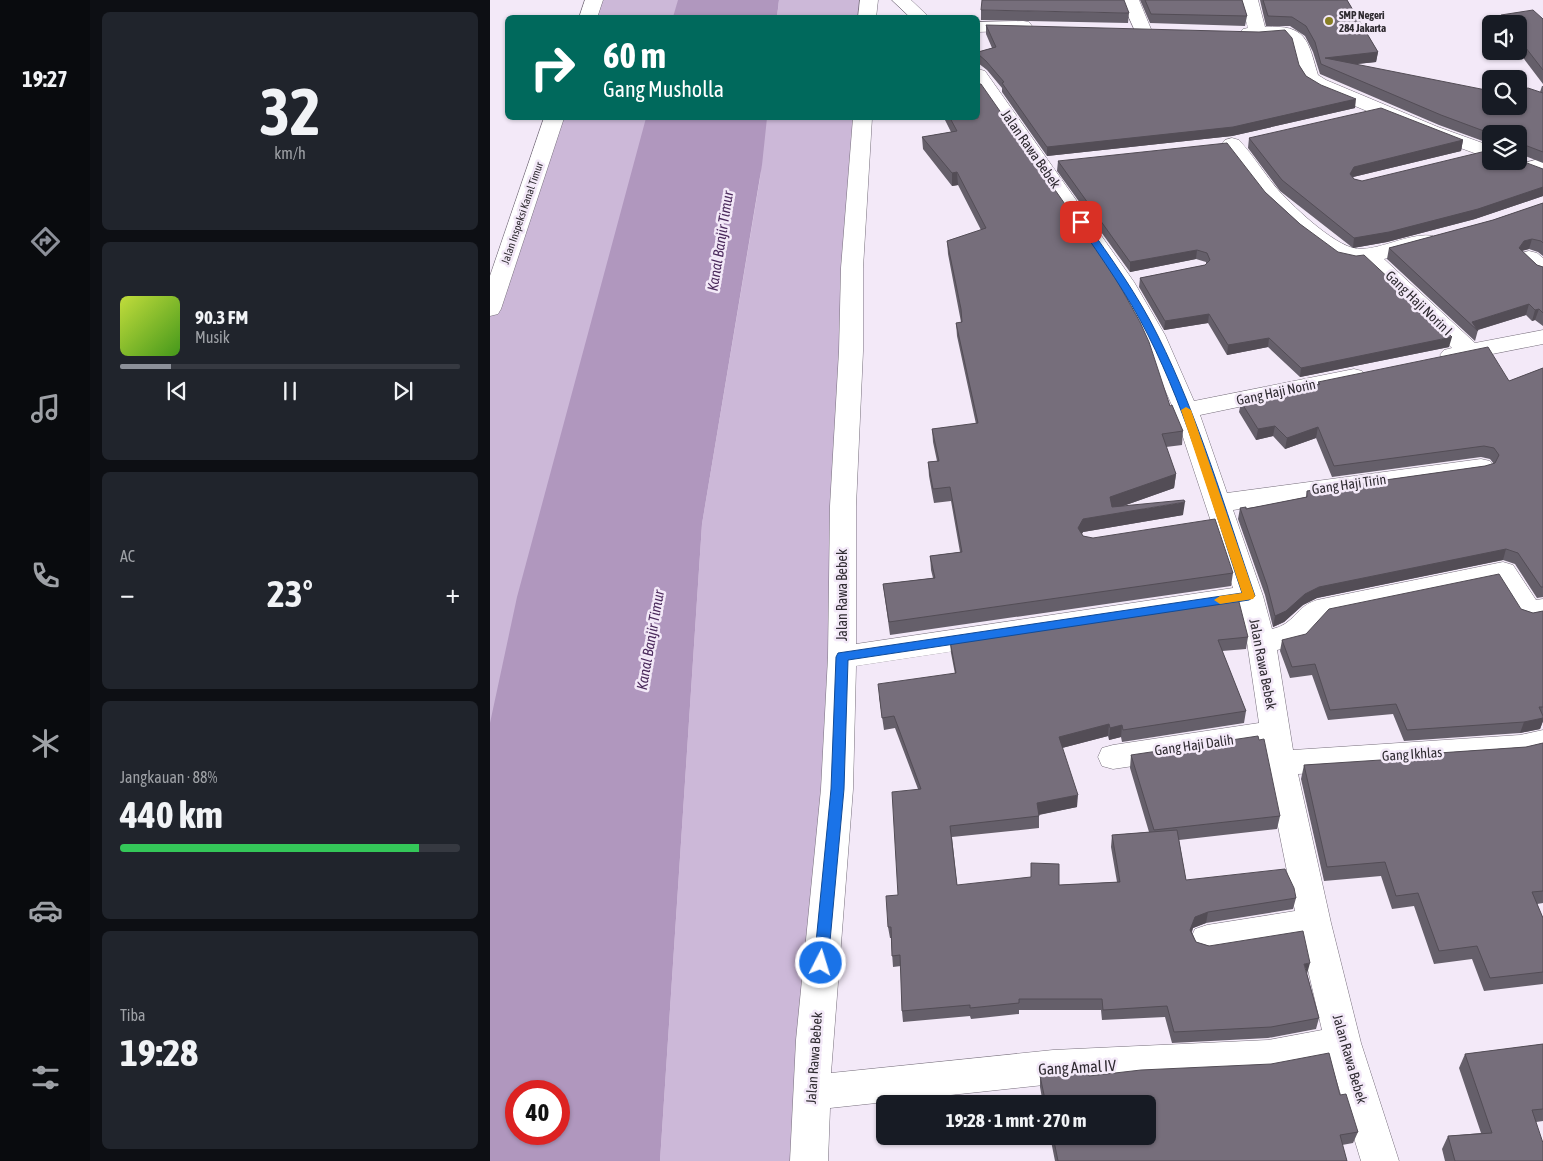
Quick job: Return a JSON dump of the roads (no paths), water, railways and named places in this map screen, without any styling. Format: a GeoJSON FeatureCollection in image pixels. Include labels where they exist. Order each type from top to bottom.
{"type":"FeatureCollection","features":[{"type":"Feature","properties":{"kind":"street"},"geometry":{"type":"LineString","coordinates":[[589,15],[594,0]]}},
{"type":"Feature","properties":{"kind":"street"},"geometry":{"type":"LineString","coordinates":[[867,15],[868,0]]}},
{"type":"Feature","properties":{"kind":"street"},"geometry":{"type":"LineString","coordinates":[[902,0],[919,15]]}},
{"type":"Feature","properties":{"kind":"street"},"geometry":{"type":"LineString","coordinates":[[1130,0],[1142,30]]}},
{"type":"Feature","properties":{"kind":"street"},"geometry":{"type":"LineString","coordinates":[[1249,0],[1258,34]]}},
{"type":"Feature","properties":{"kind":"street"},"geometry":{"type":"LineString","coordinates":[[980,27],[1044,27]]}},
{"type":"Feature","properties":{"kind":"street"},"geometry":{"type":"LineString","coordinates":[[1123,29],[1162,30]]}},
{"type":"Feature","properties":{"kind":"street"},"geometry":{"type":"LineString","coordinates":[[1229,32],[1258,34],[1286,32],[1293,34],[1298,38],[1310,78],[1380,110],[1482,149]]}},
{"type":"Feature","properties":{"kind":"street","name":"Jalan Rawa Bebek"},"geometry":{"type":"LineString","coordinates":[[980,77],[1051,163],[1132,280],[1153,335],[1186,410],[1249,596],[1261,642],[1280,763],[1314,923],[1343,1043],[1380,1161]]}},
{"type":"Feature","properties":{"kind":"street"},"geometry":{"type":"LineString","coordinates":[[1354,116],[1380,110]]}},
{"type":"Feature","properties":{"kind":"street","name":"Jalan Inspeksi Kanal Timur"},"geometry":{"type":"LineString","coordinates":[[490,309],[553,120]]}},
{"type":"Feature","properties":{"kind":"street","name":"Jalan Rawa Bebek"},"geometry":{"type":"LineString","coordinates":[[809,1161],[814,1040],[837,789],[842,657],[843,506],[851,350],[852,268],[862,120]]}},
{"type":"Feature","properties":{"kind":"street"},"geometry":{"type":"LineString","coordinates":[[1232,143],[1272,196],[1344,255],[1355,257],[1368,255],[1440,237]]}},
{"type":"Feature","properties":{"kind":"street"},"geometry":{"type":"LineString","coordinates":[[1453,160],[1482,154]]}},
{"type":"Feature","properties":{"kind":"street","name":"Gang Haji Norin I"},"geometry":{"type":"LineString","coordinates":[[1368,255],[1469,352]]}},
{"type":"Feature","properties":{"kind":"street"},"geometry":{"type":"LineString","coordinates":[[1432,359],[1543,337]]}},
{"type":"Feature","properties":{"kind":"street","name":"Gang Haji Norin"},"geometry":{"type":"LineString","coordinates":[[1186,410],[1377,371]]}},
{"type":"Feature","properties":{"kind":"street","name":"Gang Haji Tirin"},"geometry":{"type":"LineString","coordinates":[[1195,525],[1220,512],[1481,467]]}},
{"type":"Feature","properties":{"kind":"street"},"geometry":{"type":"LineString","coordinates":[[1261,642],[1292,636],[1317,610],[1503,572],[1530,612],[1543,609]]}},
{"type":"Feature","properties":{"kind":"street"},"geometry":{"type":"LineString","coordinates":[[842,657],[1249,596]]}},
{"type":"Feature","properties":{"kind":"street","name":"Gang Haji Dalih"},"geometry":{"type":"LineString","coordinates":[[1113,756],[1275,733]]}},
{"type":"Feature","properties":{"kind":"street","name":"Gang Ikhlas"},"geometry":{"type":"LineString","coordinates":[[1280,763],[1520,747],[1543,742]]}},
{"type":"Feature","properties":{"kind":"street"},"geometry":{"type":"LineString","coordinates":[[1207,940],[1314,923]]}},
{"type":"Feature","properties":{"kind":"street","name":"Gang Amal IV"},"geometry":{"type":"LineString","coordinates":[[811,1092],[1053,1067],[1268,1057],[1343,1043]]}},
{"type":"Feature","properties":{"kind":"water"},"geometry":{"type":"Polygon","coordinates":[[[678,0],[779,0],[777,15],[674,15],[678,0]]]}},
{"type":"Feature","properties":{"kind":"water","name":"Kanal Banjir Timur"},"geometry":{"type":"Polygon","coordinates":[[[645,120],[767,120],[762,165],[702,524],[660,1161],[490,1161],[490,723],[517,597],[645,120]]]}},
{"type":"Feature","properties":{"kind":"place","name":"SMP Negeri 284 Jakarta"},"geometry":{"type":"Point","coordinates":[1329,21]}}]}
